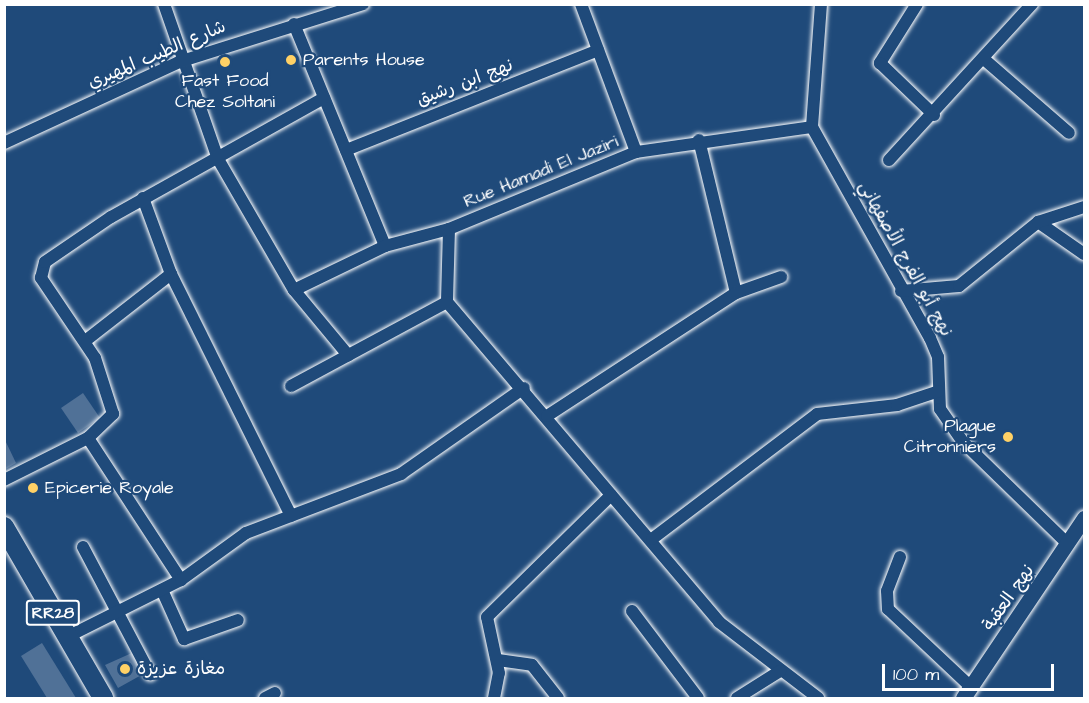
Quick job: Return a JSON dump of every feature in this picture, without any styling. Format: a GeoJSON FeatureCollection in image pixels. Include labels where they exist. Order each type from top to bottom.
{"type":"FeatureCollection","features":[{"type":"Feature","properties":{"kind":"main road","name":"RR28"},"geometry":{"type":"LineString","coordinates":[[4,527],[103,699]]}},
{"type":"Feature","properties":{"kind":"street"},"geometry":{"type":"LineString","coordinates":[[164,4],[179,62],[218,159],[294,290],[348,355]]}},
{"type":"Feature","properties":{"kind":"street","name":"شارع الطيب المهيري"},"geometry":{"type":"LineString","coordinates":[[4,143],[179,62],[363,4]]}},
{"type":"Feature","properties":{"kind":"street"},"geometry":{"type":"LineString","coordinates":[[581,4],[636,152]]}},
{"type":"Feature","properties":{"kind":"street"},"geometry":{"type":"LineString","coordinates":[[812,127],[821,4]]}},
{"type":"Feature","properties":{"kind":"street"},"geometry":{"type":"LineString","coordinates":[[917,4],[880,63],[934,115]]}},
{"type":"Feature","properties":{"kind":"street"},"geometry":{"type":"LineString","coordinates":[[889,159],[986,60],[1032,4]]}},
{"type":"Feature","properties":{"kind":"street"},"geometry":{"type":"LineString","coordinates":[[294,24],[385,246]]}},
{"type":"Feature","properties":{"kind":"street","name":"نهج ابن رشيق"},"geometry":{"type":"LineString","coordinates":[[346,150],[598,50]]}},
{"type":"Feature","properties":{"kind":"street"},"geometry":{"type":"LineString","coordinates":[[986,60],[1068,133]]}},
{"type":"Feature","properties":{"kind":"street"},"geometry":{"type":"LineString","coordinates":[[4,480],[88,438],[113,414],[104,378],[85,341],[41,278],[42,266],[143,198],[218,159],[324,98]]}},
{"type":"Feature","properties":{"kind":"street","name":"Rue Hamadi El Jaziri"},"geometry":{"type":"LineString","coordinates":[[294,290],[385,246],[449,229],[636,152],[699,140],[812,127]]}},
{"type":"Feature","properties":{"kind":"street","name":"نهج أبو الفرج الأصفهاني"},"geometry":{"type":"LineString","coordinates":[[812,127],[938,357],[939,391],[948,425],[1068,544]]}},
{"type":"Feature","properties":{"kind":"street"},"geometry":{"type":"LineString","coordinates":[[699,140],[736,293]]}},
{"type":"Feature","properties":{"kind":"street"},"geometry":{"type":"LineString","coordinates":[[143,198],[171,274],[291,516]]}},
{"type":"Feature","properties":{"kind":"street"},"geometry":{"type":"LineString","coordinates":[[901,291],[959,286],[1038,222],[1084,207]]}},
{"type":"Feature","properties":{"kind":"street"},"geometry":{"type":"LineString","coordinates":[[1038,222],[1084,254]]}},
{"type":"Feature","properties":{"kind":"street"},"geometry":{"type":"LineString","coordinates":[[449,229],[447,302],[524,388],[719,622],[818,699]]}},
{"type":"Feature","properties":{"kind":"street"},"geometry":{"type":"LineString","coordinates":[[85,341],[171,274]]}},
{"type":"Feature","properties":{"kind":"street"},"geometry":{"type":"LineString","coordinates":[[547,416],[736,293],[781,277]]}},
{"type":"Feature","properties":{"kind":"street"},"geometry":{"type":"LineString","coordinates":[[291,386],[447,302]]}},
{"type":"Feature","properties":{"kind":"street"},"geometry":{"type":"LineString","coordinates":[[67,637],[181,580],[246,533],[401,474],[524,388]]}},
{"type":"Feature","properties":{"kind":"street"},"geometry":{"type":"LineString","coordinates":[[652,539],[817,414],[897,405],[939,391]]}},
{"type":"Feature","properties":{"kind":"street"},"geometry":{"type":"LineString","coordinates":[[88,438],[181,580]]}},
{"type":"Feature","properties":{"kind":"street"},"geometry":{"type":"LineString","coordinates":[[494,699],[498,660],[487,630],[491,611],[611,495]]}},
{"type":"Feature","properties":{"kind":"street","name":"نهج العقبة"},"geometry":{"type":"LineString","coordinates":[[967,693],[1084,518]]}},
{"type":"Feature","properties":{"kind":"street"},"geometry":{"type":"LineString","coordinates":[[83,548],[150,674]]}},
{"type":"Feature","properties":{"kind":"street"},"geometry":{"type":"LineString","coordinates":[[900,558],[887,591],[888,609],[967,693]]}},
{"type":"Feature","properties":{"kind":"street"},"geometry":{"type":"LineString","coordinates":[[162,590],[184,639],[238,620]]}},
{"type":"Feature","properties":{"kind":"street"},"geometry":{"type":"LineString","coordinates":[[632,611],[698,699]]}},
{"type":"Feature","properties":{"kind":"street"},"geometry":{"type":"LineString","coordinates":[[498,660],[532,665],[558,699]]}},
{"type":"Feature","properties":{"kind":"street"},"geometry":{"type":"LineString","coordinates":[[736,699],[780,670]]}},
{"type":"Feature","properties":{"kind":"building"},"geometry":{"type":"Polygon","coordinates":[[[83,393],[100,418],[78,433],[61,408],[83,393]]]}},
{"type":"Feature","properties":{"kind":"building"},"geometry":{"type":"Polygon","coordinates":[[[4,438],[16,463],[4,470],[4,438]]]}},
{"type":"Feature","properties":{"kind":"building"},"geometry":{"type":"Polygon","coordinates":[[[42,643],[76,698],[47,698],[21,656],[42,643]]]}},
{"type":"Feature","properties":{"kind":"building","name":"مغازة عزيزة"},"geometry":{"type":"Polygon","coordinates":[[[134,652],[145,673],[118,688],[105,665],[134,652]]]}},
{"type":"Feature","properties":{"kind":"place","name":"Parents House"},"geometry":{"type":"Point","coordinates":[291,60]}},
{"type":"Feature","properties":{"kind":"place","name":"Fast Food Chez Soltani"},"geometry":{"type":"Point","coordinates":[225,62]}},
{"type":"Feature","properties":{"kind":"place","name":"Plague Citronniers"},"geometry":{"type":"Point","coordinates":[1008,437]}},
{"type":"Feature","properties":{"kind":"place","name":"Epicerie Royale"},"geometry":{"type":"Point","coordinates":[33,488]}},
{"type":"Feature","properties":{"kind":"place","name":"مغازة عزيزة"},"geometry":{"type":"Point","coordinates":[125,669]}}]}
